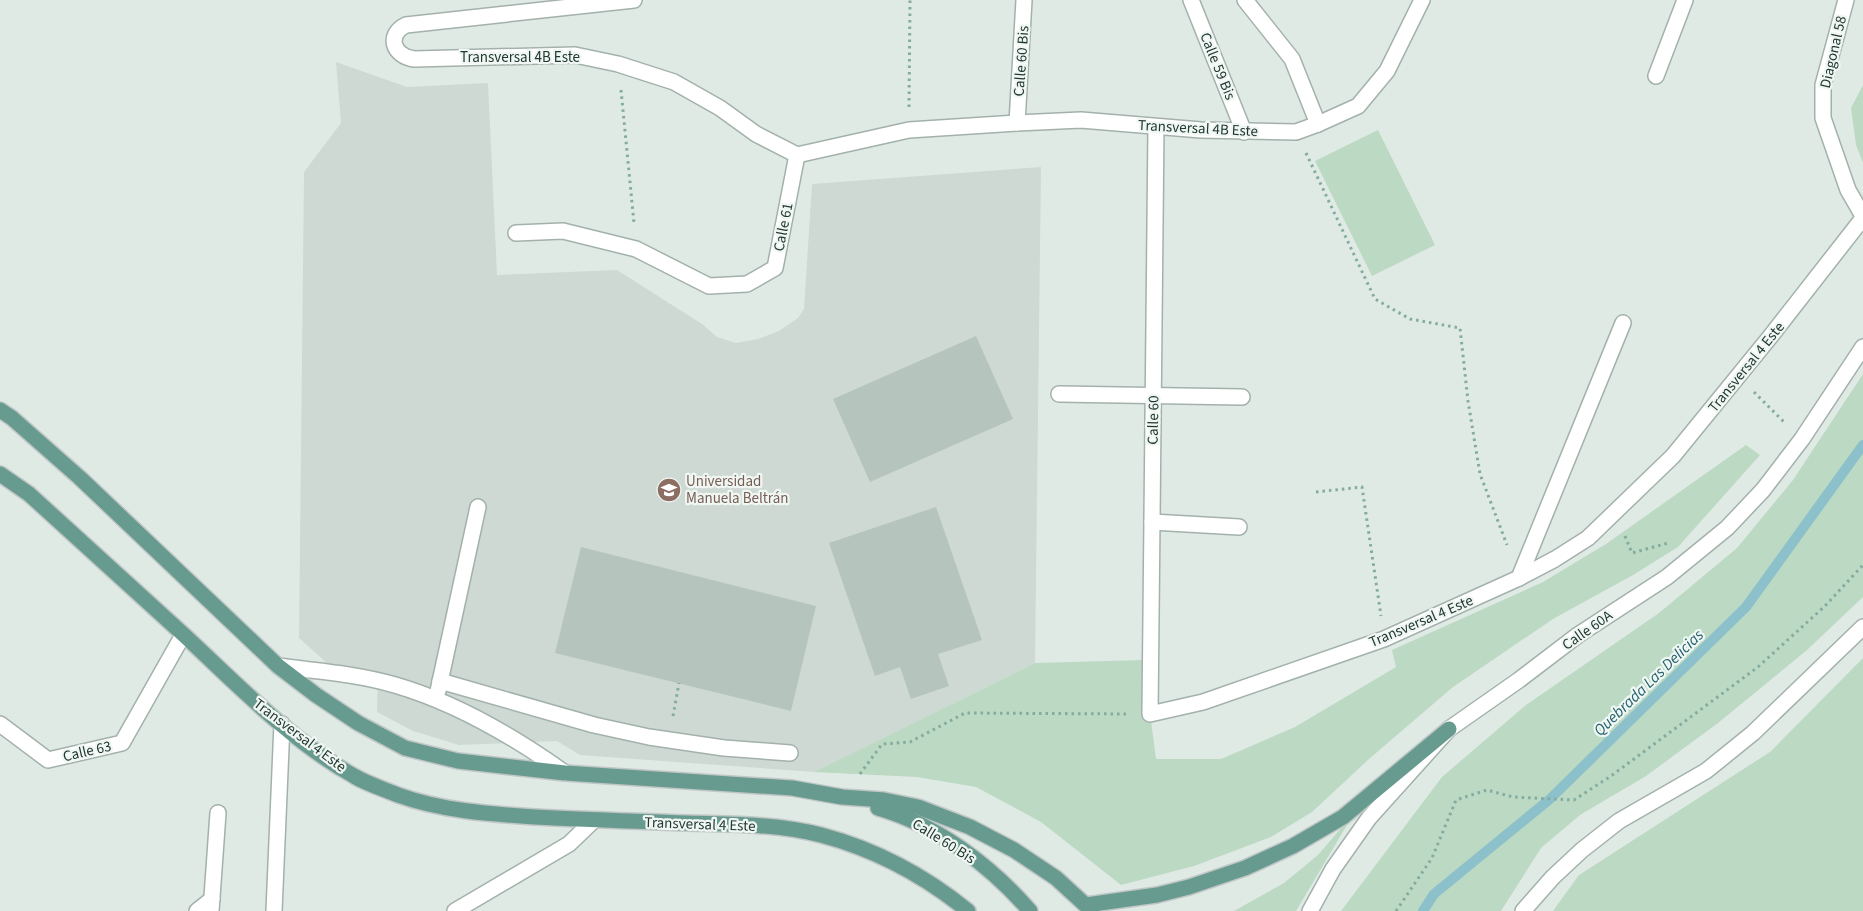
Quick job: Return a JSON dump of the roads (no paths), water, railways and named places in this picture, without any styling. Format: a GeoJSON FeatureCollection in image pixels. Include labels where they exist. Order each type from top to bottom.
{"type":"FeatureCollection","features":[{"type":"Feature","properties":{"kind":"main road"},"geometry":{"type":"LineString","coordinates":[[0,410],[12,418],[80,478],[278,666],[316,695],[358,723],[405,748],[458,761],[565,773],[792,788],[842,797],[884,800],[918,807],[970,827],[1014,850],[1056,878],[1089,908],[1189,887],[1245,868],[1293,846],[1343,817],[1449,730]]}},
{"type":"Feature","properties":{"kind":"main road","name":"Transversal 4 Este"},"geometry":{"type":"LineString","coordinates":[[0,474],[29,494],[253,700],[320,755],[355,777],[400,796],[445,808],[487,814],[724,824],[783,828],[819,835],[856,846],[894,862],[930,882],[968,911]]}},
{"type":"Feature","properties":{"kind":"main road","name":"Calle 60 Bis"},"geometry":{"type":"LineString","coordinates":[[842,797],[898,814],[928,828],[963,850],[1000,880],[1030,911]]}},
{"type":"Feature","properties":{"kind":"street","name":"Transversal 4B Este"},"geometry":{"type":"LineString","coordinates":[[634,0],[406,25],[400,28],[394,44],[398,52],[406,58],[414,59],[575,55],[618,64],[674,82],[720,108],[756,134],[797,155],[909,130],[1081,120],[1244,132],[1296,132],[1358,106],[1387,71],[1422,0]]}},
{"type":"Feature","properties":{"kind":"street","name":"Calle 60 Bis"},"geometry":{"type":"LineString","coordinates":[[1017,123],[1024,0]]}},
{"type":"Feature","properties":{"kind":"street","name":"Calle 59 Bis"},"geometry":{"type":"LineString","coordinates":[[1191,0],[1244,132]]}},
{"type":"Feature","properties":{"kind":"street"},"geometry":{"type":"LineString","coordinates":[[1245,0],[1292,59],[1318,124]]}},
{"type":"Feature","properties":{"kind":"street"},"geometry":{"type":"LineString","coordinates":[[1656,76],[1685,0]]}},
{"type":"Feature","properties":{"kind":"street","name":"Diagonal 58"},"geometry":{"type":"LineString","coordinates":[[1846,0],[1823,86],[1823,118],[1848,190],[1863,217]]}},
{"type":"Feature","properties":{"kind":"street","name":"Calle 60"},"geometry":{"type":"LineString","coordinates":[[1150,714],[1156,127]]}},
{"type":"Feature","properties":{"kind":"street","name":"Calle 61"},"geometry":{"type":"LineString","coordinates":[[516,233],[563,231],[636,249],[709,286],[747,284],[775,268],[797,155]]}},
{"type":"Feature","properties":{"kind":"street","name":"Transversal 4 Este"},"geometry":{"type":"LineString","coordinates":[[1150,714],[1203,702],[1384,639],[1519,578],[1555,559],[1588,538],[1673,456],[1738,377],[1863,217]]}},
{"type":"Feature","properties":{"kind":"street"},"geometry":{"type":"LineString","coordinates":[[1519,578],[1622,324]]}},
{"type":"Feature","properties":{"kind":"street","name":"Calle 60A"},"geometry":{"type":"LineString","coordinates":[[1310,911],[1333,869],[1369,818],[1449,730],[1578,635],[1666,577],[1727,528],[1763,490],[1802,439],[1863,347]]}},
{"type":"Feature","properties":{"kind":"street"},"geometry":{"type":"LineString","coordinates":[[1059,394],[1242,397]]}},
{"type":"Feature","properties":{"kind":"street"},"geometry":{"type":"LineString","coordinates":[[436,700],[478,507]]}},
{"type":"Feature","properties":{"kind":"street"},"geometry":{"type":"LineString","coordinates":[[1152,522],[1239,527]]}},
{"type":"Feature","properties":{"kind":"street"},"geometry":{"type":"LineString","coordinates":[[1523,911],[1553,877],[1576,855],[1619,821],[1706,770],[1753,733],[1863,627]]}},
{"type":"Feature","properties":{"kind":"street","name":"Calle 63"},"geometry":{"type":"LineString","coordinates":[[0,724],[48,760],[122,744],[183,635]]}},
{"type":"Feature","properties":{"kind":"street"},"geometry":{"type":"LineString","coordinates":[[278,666],[379,681],[415,691],[480,720],[523,743],[565,773]]}},
{"type":"Feature","properties":{"kind":"street"},"geometry":{"type":"LineString","coordinates":[[440,681],[594,725],[649,737],[724,748],[790,753]]}},
{"type":"Feature","properties":{"kind":"street"},"geometry":{"type":"LineString","coordinates":[[274,911],[282,724]]}},
{"type":"Feature","properties":{"kind":"street"},"geometry":{"type":"LineString","coordinates":[[197,911],[212,905],[218,813]]}},
{"type":"Feature","properties":{"kind":"street"},"geometry":{"type":"LineString","coordinates":[[455,911],[569,844],[594,820]]}},
{"type":"Feature","properties":{"kind":"waterway","name":"Quebrada Las Delicias"},"geometry":{"type":"LineString","coordinates":[[1423,911],[1434,894],[1550,799],[1746,607],[1863,445]]}},
{"type":"Feature","properties":{"kind":"place","name":"Universidad Manuela Beltrán"},"geometry":{"type":"Point","coordinates":[669,490]}}]}
